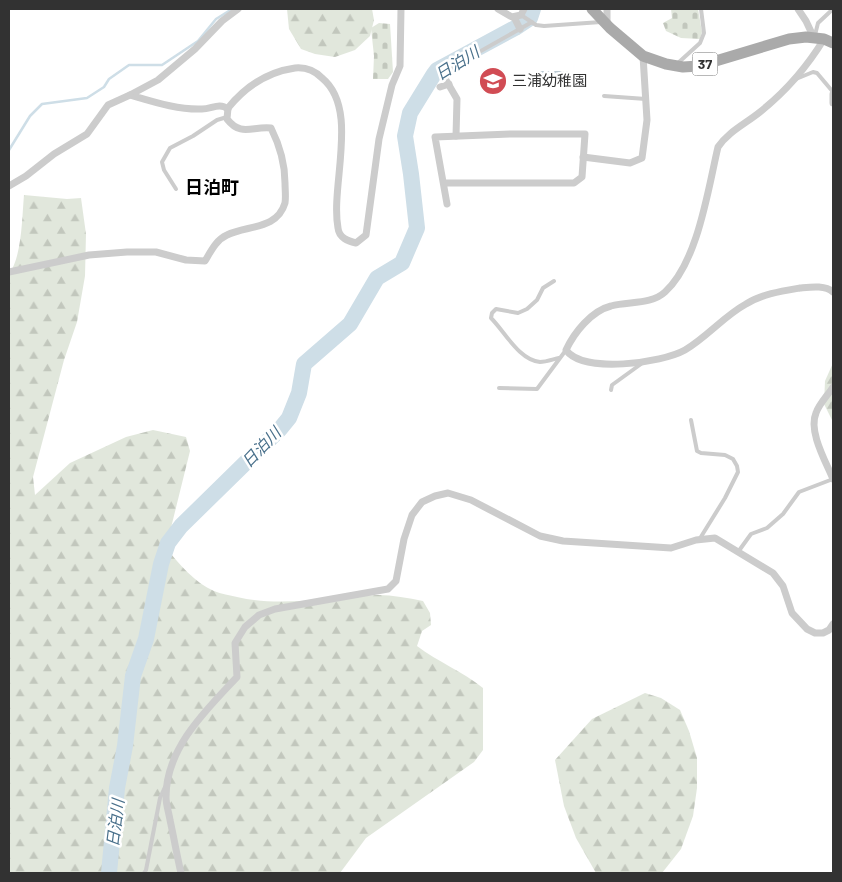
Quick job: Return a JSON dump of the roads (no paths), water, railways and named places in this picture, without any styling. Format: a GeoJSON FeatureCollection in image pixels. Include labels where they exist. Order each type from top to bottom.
{"type":"FeatureCollection","features":[{"type":"Feature","properties":{"kind":"main road","name":"37"},"geometry":{"type":"LineString","coordinates":[[592,9],[605,24],[643,56],[683,67],[699,66],[789,40],[806,37],[824,40]]}},
{"type":"Feature","properties":{"kind":"street"},"geometry":{"type":"LineString","coordinates":[[9,186],[26,176],[54,154],[87,134],[108,105],[158,80],[195,50],[222,21],[238,9]]}},
{"type":"Feature","properties":{"kind":"street"},"geometry":{"type":"LineString","coordinates":[[9,272],[88,255],[127,252],[156,252],[186,260],[205,261],[216,243],[227,235],[263,225],[277,217],[285,202],[285,171],[278,142],[271,128],[260,127],[244,130],[234,128],[227,119],[228,113],[238,96],[248,86],[290,69],[303,67],[314,71],[326,81],[336,95],[340,112],[341,140],[337,213],[338,230],[345,240],[356,243],[366,235],[379,139],[392,84],[400,66],[401,9]]}},
{"type":"Feature","properties":{"kind":"street"},"geometry":{"type":"LineString","coordinates":[[498,9],[512,17],[519,15],[520,29]]}},
{"type":"Feature","properties":{"kind":"street"},"geometry":{"type":"LineString","coordinates":[[605,24],[607,9]]}},
{"type":"Feature","properties":{"kind":"street"},"geometry":{"type":"LineString","coordinates":[[798,9],[806,21],[824,40],[794,80],[760,112],[724,138],[718,147],[693,249],[678,277],[664,293],[648,300],[610,306],[596,313],[581,327],[566,350],[570,355],[582,362],[601,364],[619,365],[669,356],[685,350],[745,304],[764,296],[812,287],[830,289],[833,292]]}},
{"type":"Feature","properties":{"kind":"street"},"geometry":{"type":"LineString","coordinates":[[583,156],[630,163],[642,158],[647,120],[643,56]]}},
{"type":"Feature","properties":{"kind":"street"},"geometry":{"type":"LineString","coordinates":[[443,75],[457,99],[456,136]]}},
{"type":"Feature","properties":{"kind":"street"},"geometry":{"type":"LineString","coordinates":[[440,88],[448,84]]}},
{"type":"Feature","properties":{"kind":"street"},"geometry":{"type":"LineString","coordinates":[[832,103],[833,93]]}},
{"type":"Feature","properties":{"kind":"street"},"geometry":{"type":"LineString","coordinates":[[130,95],[184,109],[205,109],[220,105],[224,106],[228,113]]}},
{"type":"Feature","properties":{"kind":"street"},"geometry":{"type":"LineString","coordinates":[[444,183],[574,183],[582,178],[585,134],[435,137],[447,204]]}},
{"type":"Feature","properties":{"kind":"street"},"geometry":{"type":"LineString","coordinates":[[833,387],[815,413],[813,426],[833,479]]}},
{"type":"Feature","properties":{"kind":"street"},"geometry":{"type":"LineString","coordinates":[[181,873],[166,799],[167,783],[174,759],[192,729],[201,716],[237,676],[235,643],[245,627],[259,614],[275,609],[388,589],[396,580],[404,539],[412,515],[422,502],[435,496],[448,494],[471,500],[540,536],[563,541],[671,548],[699,540],[715,538],[772,573],[783,586],[792,613],[807,629],[816,633],[823,633],[829,630],[833,624]]}},
{"type":"Feature","properties":{"kind":"lane"},"geometry":{"type":"LineString","coordinates":[[676,66],[700,43],[704,33],[700,9]]}},
{"type":"Feature","properties":{"kind":"lane"},"geometry":{"type":"LineString","coordinates":[[824,40],[818,24],[833,9]]}},
{"type":"Feature","properties":{"kind":"lane"},"geometry":{"type":"LineString","coordinates":[[519,15],[534,23]]}},
{"type":"Feature","properties":{"kind":"lane"},"geometry":{"type":"LineString","coordinates":[[443,75],[449,69],[534,23],[605,24]]}},
{"type":"Feature","properties":{"kind":"lane"},"geometry":{"type":"LineString","coordinates":[[794,80],[818,73],[833,93]]}},
{"type":"Feature","properties":{"kind":"lane"},"geometry":{"type":"LineString","coordinates":[[604,96],[646,98]]}},
{"type":"Feature","properties":{"kind":"lane"},"geometry":{"type":"LineString","coordinates":[[176,189],[164,170],[162,162],[170,148],[193,136],[228,113]]}},
{"type":"Feature","properties":{"kind":"lane"},"geometry":{"type":"LineString","coordinates":[[554,281],[543,288],[537,300],[526,309],[518,313],[496,309],[492,313],[491,318],[514,346],[529,358],[540,362],[560,358]]}},
{"type":"Feature","properties":{"kind":"lane"},"geometry":{"type":"LineString","coordinates":[[499,388],[537,389],[566,350]]}},
{"type":"Feature","properties":{"kind":"lane"},"geometry":{"type":"LineString","coordinates":[[611,390],[612,385],[644,361]]}},
{"type":"Feature","properties":{"kind":"lane"},"geometry":{"type":"LineString","coordinates":[[691,420],[697,451],[701,454],[725,455],[733,459],[738,472],[725,498],[699,540]]}},
{"type":"Feature","properties":{"kind":"lane"},"geometry":{"type":"LineString","coordinates":[[738,552],[751,534],[767,528],[783,514],[799,492],[833,479]]}},
{"type":"Feature","properties":{"kind":"lane"},"geometry":{"type":"LineString","coordinates":[[144,873],[160,798],[167,783]]}},
{"type":"Feature","properties":{"kind":"waterway"},"geometry":{"type":"LineString","coordinates":[[9,150],[30,116],[42,104],[87,98],[104,87],[109,79],[129,65],[162,65],[198,41],[216,19],[232,9]]}},
{"type":"Feature","properties":{"kind":"waterway","name":"日泊川"},"geometry":{"type":"LineString","coordinates":[[109,873],[117,788],[125,746],[133,676],[146,639],[161,564],[168,543],[181,526],[280,429],[289,418],[299,393],[304,364],[350,324],[377,278],[402,263],[417,228],[405,136],[410,113],[434,74],[437,70],[515,28],[530,18],[533,9]]}},
{"type":"Feature","properties":{"kind":"place","name":"三浦幼稚園"},"geometry":{"type":"Point","coordinates":[493,81]}},
{"type":"Feature","properties":{"kind":"district","name":"日泊町"},"geometry":{"type":"Point","coordinates":[212,188]}}]}
